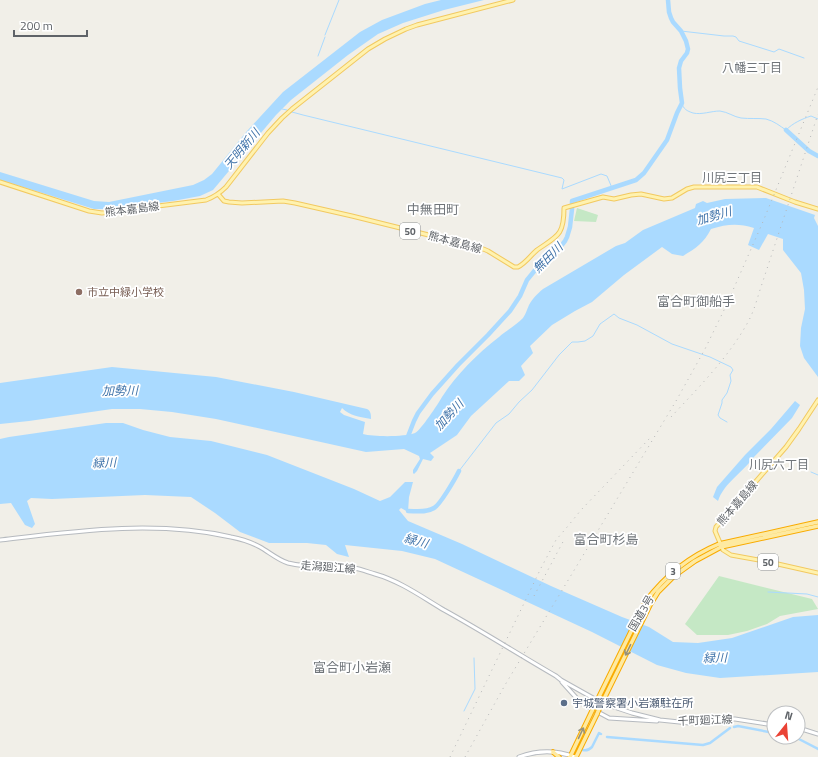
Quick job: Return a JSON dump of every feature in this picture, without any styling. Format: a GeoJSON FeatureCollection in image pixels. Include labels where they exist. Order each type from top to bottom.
{"type":"FeatureCollection","features":[{"type":"Feature","properties":{"kind":"highway","name":"国道3号"},"geometry":{"type":"LineString","coordinates":[[573,757],[597,699],[646,601],[655,589],[673,572],[704,550],[818,522]]}},
{"type":"Feature","properties":{"kind":"highway","name":"国道3号"},"geometry":{"type":"LineString","coordinates":[[573,757],[597,714],[650,605],[658,592],[674,576],[720,545],[818,526]]}},
{"type":"Feature","properties":{"kind":"highway"},"geometry":{"type":"LineString","coordinates":[[553,752],[559,757]]}},
{"type":"Feature","properties":{"kind":"main road","name":"熊本嘉島線"},"geometry":{"type":"LineString","coordinates":[[0,182],[89,211],[102,213],[206,200],[218,194],[226,187],[264,138],[282,118],[368,49],[385,39],[417,25],[513,0]]}},
{"type":"Feature","properties":{"kind":"main road","name":"熊本嘉島線"},"geometry":{"type":"LineString","coordinates":[[218,194],[224,201],[229,202],[288,202],[358,217],[481,248],[514,267],[518,267],[526,262],[536,251],[560,232],[563,223],[564,208],[600,197],[614,199],[637,194],[645,194],[664,199],[672,198],[694,186],[747,186],[757,187],[795,202],[818,209]]}},
{"type":"Feature","properties":{"kind":"main road","name":"熊本嘉島線"},"geometry":{"type":"LineString","coordinates":[[720,545],[715,531],[716,527],[786,447],[818,400]]}},
{"type":"Feature","properties":{"kind":"main road","name":"走潟廻江線"},"geometry":{"type":"LineString","coordinates":[[0,540],[100,530],[145,528],[183,530],[210,533],[244,540],[284,561],[299,566],[357,568],[393,580],[418,594],[556,676],[581,703],[610,718]]}},
{"type":"Feature","properties":{"kind":"main road","name":"50"},"geometry":{"type":"LineString","coordinates":[[720,545],[725,552],[731,555],[818,573]]}},
{"type":"Feature","properties":{"kind":"main road","name":"走潟廻江線"},"geometry":{"type":"LineString","coordinates":[[561,680],[602,702]]}},
{"type":"Feature","properties":{"kind":"main road","name":"千町廻江線"},"geometry":{"type":"LineString","coordinates":[[602,702],[632,713],[660,720],[689,723],[735,719],[766,724]]}},
{"type":"Feature","properties":{"kind":"main road","name":"千町廻江線"},"geometry":{"type":"LineString","coordinates":[[610,718],[654,721],[660,720]]}},
{"type":"Feature","properties":{"kind":"main road"},"geometry":{"type":"LineString","coordinates":[[806,730],[818,734]]}},
{"type":"Feature","properties":{"kind":"main road"},"geometry":{"type":"LineString","coordinates":[[519,757],[536,752],[553,752],[573,757]]}},
{"type":"Feature","properties":{"kind":"main road"},"geometry":{"type":"LineString","coordinates":[[528,757],[531,754]]}},
{"type":"Feature","properties":{"kind":"green space"},"geometry":{"type":"Polygon","coordinates":[[[577,208],[598,215],[596,222],[574,221],[577,208]]]}},
{"type":"Feature","properties":{"kind":"green space"},"geometry":{"type":"Polygon","coordinates":[[[719,576],[812,599],[818,609],[780,616],[767,624],[747,631],[728,635],[697,635],[685,624],[719,576]]]}},
{"type":"Feature","properties":{"kind":"water","name":"天明新川"},"geometry":{"type":"Polygon","coordinates":[[[441,0],[484,0],[444,10],[403,23],[378,34],[348,55],[291,100],[276,115],[213,190],[200,196],[110,209],[94,209],[0,180],[0,172],[94,201],[109,202],[193,185],[212,174],[247,131],[283,92],[360,32],[382,20],[425,4],[441,0]]]}},
{"type":"Feature","properties":{"kind":"water","name":"加勢川"},"geometry":{"type":"Polygon","coordinates":[[[766,198],[815,215],[814,218],[818,226],[818,377],[804,358],[800,346],[801,328],[805,309],[804,290],[801,273],[783,250],[783,239],[768,234],[759,250],[748,245],[754,228],[743,225],[732,225],[711,229],[706,238],[699,245],[683,256],[672,254],[662,247],[624,275],[592,302],[552,325],[530,346],[533,353],[521,366],[525,375],[519,381],[509,381],[471,416],[457,435],[430,453],[434,457],[431,461],[423,459],[414,474],[413,470],[420,459],[419,456],[404,449],[366,452],[216,419],[172,412],[140,409],[112,409],[0,424],[0,383],[112,367],[216,377],[294,392],[367,409],[370,412],[371,419],[359,417],[345,411],[342,408],[340,412],[344,415],[365,422],[363,434],[389,436],[415,433],[425,422],[461,372],[483,350],[523,318],[532,300],[543,289],[616,246],[625,243],[643,230],[695,208],[696,204],[703,201],[707,203],[725,199],[766,198]]]}},
{"type":"Feature","properties":{"kind":"water"},"geometry":{"type":"Polygon","coordinates":[[[795,401],[800,405],[792,418],[729,483],[718,501],[713,497],[717,487],[795,401]]]}},
{"type":"Feature","properties":{"kind":"water","name":"緑川"},"geometry":{"type":"Polygon","coordinates":[[[106,423],[123,423],[170,437],[211,441],[267,455],[354,489],[380,501],[390,497],[405,482],[413,482],[409,497],[408,512],[401,508],[399,510],[408,521],[462,544],[551,586],[649,627],[673,642],[698,643],[732,638],[793,617],[818,615],[818,672],[720,678],[686,673],[657,665],[592,632],[435,559],[402,551],[345,545],[349,557],[337,554],[326,545],[307,543],[269,543],[240,532],[191,497],[145,495],[52,499],[31,498],[27,501],[35,524],[32,528],[25,525],[11,503],[0,504],[0,439],[106,423]]]}},
{"type":"Feature","properties":{"kind":"waterway"},"geometry":{"type":"LineString","coordinates":[[325,35],[339,0]]}},
{"type":"Feature","properties":{"kind":"waterway","name":"無田川"},"geometry":{"type":"LineString","coordinates":[[407,439],[418,413],[432,394],[510,311],[520,296],[527,280],[536,269],[565,241],[570,227],[572,201],[636,180],[644,173],[667,140],[682,103],[679,68],[688,49],[681,31],[671,18],[668,0]]}},
{"type":"Feature","properties":{"kind":"waterway"},"geometry":{"type":"LineString","coordinates":[[681,31],[733,36],[739,41],[774,52],[779,49],[804,58]]}},
{"type":"Feature","properties":{"kind":"waterway"},"geometry":{"type":"LineString","coordinates":[[318,56],[325,37]]}},
{"type":"Feature","properties":{"kind":"waterway"},"geometry":{"type":"LineString","coordinates":[[682,103],[686,110],[693,113],[700,114],[720,111],[741,118],[766,119],[774,122],[786,130],[792,125],[811,116],[818,119]]}},
{"type":"Feature","properties":{"kind":"waterway"},"geometry":{"type":"LineString","coordinates":[[282,109],[287,110]]}},
{"type":"Feature","properties":{"kind":"waterway"},"geometry":{"type":"LineString","coordinates":[[292,112],[562,178],[564,180],[562,189],[601,174],[607,176],[612,188]]}},
{"type":"Feature","properties":{"kind":"waterway"},"geometry":{"type":"LineString","coordinates":[[786,130],[809,151],[818,156]]}},
{"type":"Feature","properties":{"kind":"waterway"},"geometry":{"type":"LineString","coordinates":[[459,471],[496,423],[509,414],[532,390],[559,355],[572,342],[585,341],[593,336],[600,324],[614,314],[619,318],[637,325],[672,344],[710,357],[731,367],[733,370],[730,375],[731,381],[727,393],[722,400],[718,415],[727,422]]}},
{"type":"Feature","properties":{"kind":"waterway"},"geometry":{"type":"LineString","coordinates":[[408,511],[431,510],[437,506],[459,471]]}},
{"type":"Feature","properties":{"kind":"waterway"},"geometry":{"type":"LineString","coordinates":[[811,472],[818,475]]}},
{"type":"Feature","properties":{"kind":"waterway"},"geometry":{"type":"LineString","coordinates":[[768,592],[807,594],[818,597]]}},
{"type":"Feature","properties":{"kind":"waterway"},"geometry":{"type":"LineString","coordinates":[[464,711],[475,689],[474,658]]}},
{"type":"Feature","properties":{"kind":"waterway"},"geometry":{"type":"LineString","coordinates":[[734,727],[738,726],[766,731]]}},
{"type":"Feature","properties":{"kind":"waterway"},"geometry":{"type":"LineString","coordinates":[[607,737],[703,745],[710,743],[730,728]]}},
{"type":"Feature","properties":{"kind":"waterway"},"geometry":{"type":"LineString","coordinates":[[583,750],[589,750],[599,733],[601,734]]}},
{"type":"Feature","properties":{"kind":"waterway"},"geometry":{"type":"LineString","coordinates":[[806,743],[818,749]]}},
{"type":"Feature","properties":{"kind":"railway"},"geometry":{"type":"LineString","coordinates":[[465,757],[505,685],[676,401],[705,349],[726,306],[762,224],[818,87]]}},
{"type":"Feature","properties":{"kind":"railway"},"geometry":{"type":"LineString","coordinates":[[671,417],[722,360],[750,319],[818,114]]}},
{"type":"Feature","properties":{"kind":"railway"},"geometry":{"type":"LineString","coordinates":[[450,757],[556,540],[581,510],[650,438]]}},
{"type":"Feature","properties":{"kind":"railway"},"geometry":{"type":"LineString","coordinates":[[534,596],[565,538]]}},
{"type":"Feature","properties":{"kind":"place","name":"市立中緑小学校"},"geometry":{"type":"Point","coordinates":[79,292]}},
{"type":"Feature","properties":{"kind":"place","name":"宇城警察署小岩瀬駐在所"},"geometry":{"type":"Point","coordinates":[564,703]}},
{"type":"Feature","properties":{"kind":"district","name":"八幡三丁目"},"geometry":{"type":"Point","coordinates":[752,68]}},
{"type":"Feature","properties":{"kind":"district","name":"川尻三丁目"},"geometry":{"type":"Point","coordinates":[732,178]}},
{"type":"Feature","properties":{"kind":"district","name":"中無田町"},"geometry":{"type":"Point","coordinates":[433,209]}},
{"type":"Feature","properties":{"kind":"district","name":"富合町御船手"},"geometry":{"type":"Point","coordinates":[696,301]}},
{"type":"Feature","properties":{"kind":"district","name":"川尻六丁目"},"geometry":{"type":"Point","coordinates":[779,465]}},
{"type":"Feature","properties":{"kind":"district","name":"富合町杉島"},"geometry":{"type":"Point","coordinates":[606,539]}},
{"type":"Feature","properties":{"kind":"district","name":"富合町小岩瀬"},"geometry":{"type":"Point","coordinates":[352,667]}}]}
